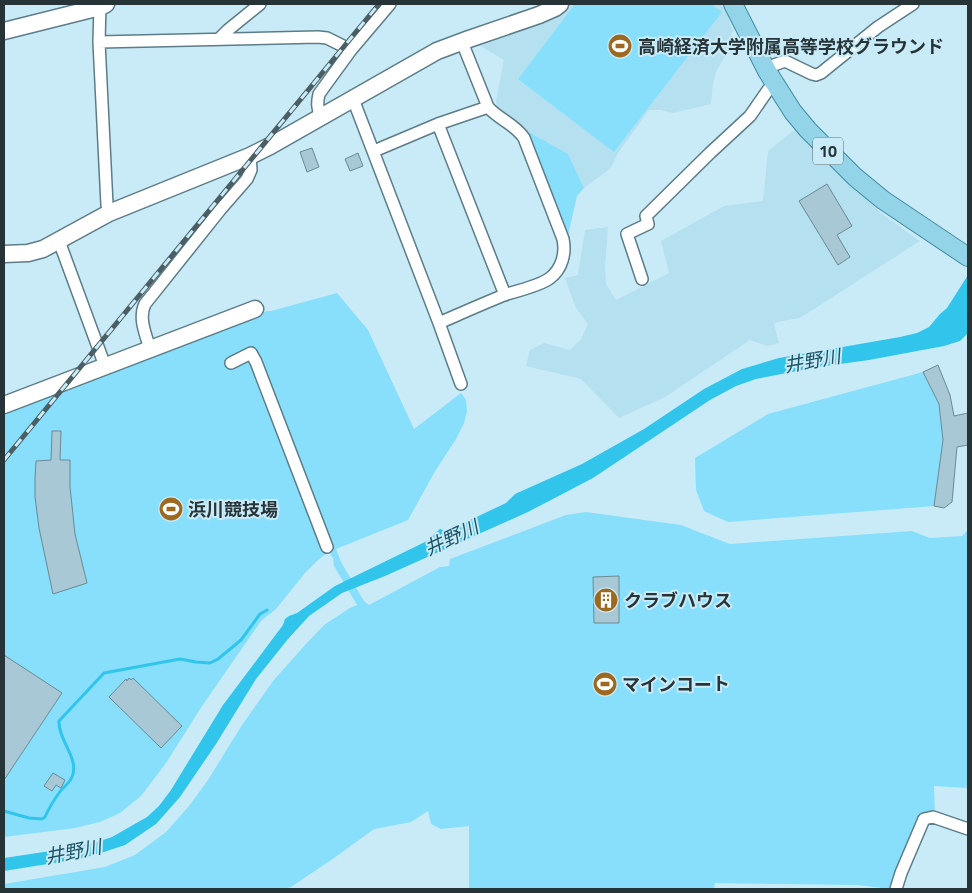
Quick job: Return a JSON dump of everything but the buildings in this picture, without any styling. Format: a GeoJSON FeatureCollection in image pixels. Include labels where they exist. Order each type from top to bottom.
{"type":"FeatureCollection","features":[{"type":"Feature","properties":{"kind":"main road","name":"10"},"geometry":{"type":"LineString","coordinates":[[736,5],[771,77],[793,112],[808,130],[855,176],[904,214],[968,257]]}},
{"type":"Feature","properties":{"kind":"street"},"geometry":{"type":"LineString","coordinates":[[219,39],[260,4]]}},
{"type":"Feature","properties":{"kind":"street"},"geometry":{"type":"LineString","coordinates":[[321,117],[317,108],[319,94],[351,50],[390,4]]}},
{"type":"Feature","properties":{"kind":"street"},"geometry":{"type":"LineString","coordinates":[[4,254],[28,253],[43,249],[109,213],[250,156],[437,51],[469,38],[540,15],[560,4]]}},
{"type":"Feature","properties":{"kind":"street"},"geometry":{"type":"LineString","coordinates":[[642,279],[627,234],[648,224],[646,216],[750,116],[768,90],[774,64],[785,62],[812,74],[822,73],[878,27],[913,4]]}},
{"type":"Feature","properties":{"kind":"street"},"geometry":{"type":"LineString","coordinates":[[4,31],[102,5],[99,42],[107,205],[109,213]]}},
{"type":"Feature","properties":{"kind":"street"},"geometry":{"type":"LineString","coordinates":[[99,42],[318,37],[327,38],[351,50]]}},
{"type":"Feature","properties":{"kind":"street"},"geometry":{"type":"LineString","coordinates":[[439,323],[549,279],[560,265],[564,250],[563,239],[524,138],[516,128],[492,112],[488,107],[462,42]]}},
{"type":"Feature","properties":{"kind":"street"},"geometry":{"type":"LineString","coordinates":[[353,99],[461,384]]}},
{"type":"Feature","properties":{"kind":"street"},"geometry":{"type":"LineString","coordinates":[[374,151],[438,124],[488,107]]}},
{"type":"Feature","properties":{"kind":"street"},"geometry":{"type":"LineString","coordinates":[[438,124],[505,295]]}},
{"type":"Feature","properties":{"kind":"street"},"geometry":{"type":"LineString","coordinates":[[150,349],[142,318],[142,310],[145,304],[247,179],[250,170],[250,156]]}},
{"type":"Feature","properties":{"kind":"street"},"geometry":{"type":"LineString","coordinates":[[59,241],[105,366]]}},
{"type":"Feature","properties":{"kind":"street"},"geometry":{"type":"LineString","coordinates":[[4,405],[255,310]]}},
{"type":"Feature","properties":{"kind":"street"},"geometry":{"type":"LineString","coordinates":[[231,363],[251,353],[327,547]]}},
{"type":"Feature","properties":{"kind":"street"},"geometry":{"type":"LineString","coordinates":[[896,889],[924,819],[933,817],[968,829]]}},
{"type":"Feature","properties":{"kind":"shaded area"},"geometry":{"type":"Polygon","coordinates":[[[566,4],[723,4],[733,31],[727,45],[726,54],[716,72],[711,104],[673,113],[649,110],[618,153],[611,168],[584,188],[568,154],[527,131],[497,109],[496,100],[504,60],[472,41],[566,4]]]}},
{"type":"Feature","properties":{"kind":"shaded area","name":"高崎経済大学附属高等学校グラウンド"},"geometry":{"type":"Polygon","coordinates":[[[575,4],[711,4],[722,12],[614,152],[518,79],[575,4]]]}},
{"type":"Feature","properties":{"kind":"shaded area"},"geometry":{"type":"Polygon","coordinates":[[[798,127],[845,178],[882,214],[920,241],[800,318],[774,324],[779,343],[767,346],[750,340],[665,397],[619,418],[581,379],[526,366],[530,350],[544,343],[570,350],[581,339],[588,324],[576,308],[565,278],[578,275],[585,230],[608,227],[605,267],[606,284],[616,300],[669,273],[661,241],[724,206],[763,201],[768,151],[798,127]]]}},
{"type":"Feature","properties":{"kind":"shaded area"},"geometry":{"type":"Polygon","coordinates":[[[527,131],[568,154],[584,188],[577,196],[567,240],[527,131]]]}},
{"type":"Feature","properties":{"kind":"shaded area"},"geometry":{"type":"Polygon","coordinates":[[[337,293],[368,330],[414,429],[461,393],[466,400],[467,411],[464,423],[408,520],[336,549],[341,562],[364,601],[369,605],[440,567],[449,566],[450,559],[566,515],[586,512],[681,525],[730,544],[912,531],[930,538],[962,536],[968,530],[968,788],[934,786],[935,813],[927,812],[920,817],[890,889],[858,885],[715,883],[714,889],[469,889],[469,826],[441,829],[431,824],[428,811],[411,822],[374,829],[291,887],[282,889],[4,889],[4,884],[105,867],[135,855],[166,832],[189,806],[208,780],[242,725],[273,681],[324,625],[357,605],[334,566],[333,558],[327,553],[305,573],[276,609],[261,621],[202,706],[166,763],[141,796],[120,813],[100,822],[75,828],[4,837],[4,410],[267,311],[337,293]]]}},
{"type":"Feature","properties":{"kind":"shaded area"},"geometry":{"type":"Polygon","coordinates":[[[923,372],[939,404],[943,440],[934,506],[728,522],[704,511],[696,490],[695,458],[768,414],[923,372]]]}},
{"type":"Feature","properties":{"kind":"water","name":"井野川"},"geometry":{"type":"Polygon","coordinates":[[[968,275],[967,334],[960,341],[944,346],[869,360],[818,367],[756,379],[736,386],[710,400],[593,478],[528,512],[385,576],[342,593],[309,616],[288,639],[256,679],[216,744],[180,797],[156,824],[125,845],[104,852],[79,859],[4,871],[4,858],[77,847],[97,842],[112,837],[147,817],[159,806],[171,790],[223,705],[283,625],[285,619],[297,613],[335,586],[431,539],[440,529],[447,531],[506,503],[515,494],[582,464],[644,429],[704,389],[742,369],[779,358],[917,333],[929,327],[947,308],[968,275]]]}},
{"type":"Feature","properties":{"kind":"waterway"},"geometry":{"type":"LineString","coordinates":[[4,811],[29,818],[42,819],[45,817],[57,796],[68,784],[74,770],[59,721],[104,673],[180,659],[210,663],[218,659],[241,640],[260,614],[267,610]]}},
{"type":"Feature","properties":{"kind":"railway"},"geometry":{"type":"LineString","coordinates":[[4,460],[379,4]]}},
{"type":"Feature","properties":{"kind":"place","name":"高崎経済大学附属高等学校グラウンド"},"geometry":{"type":"Point","coordinates":[620,46]}},
{"type":"Feature","properties":{"kind":"place","name":"浜川競技場"},"geometry":{"type":"Point","coordinates":[171,509]}},
{"type":"Feature","properties":{"kind":"place","name":"クラブハウス"},"geometry":{"type":"Point","coordinates":[606,600]}},
{"type":"Feature","properties":{"kind":"place","name":"マインコート"},"geometry":{"type":"Point","coordinates":[605,684]}}]}
